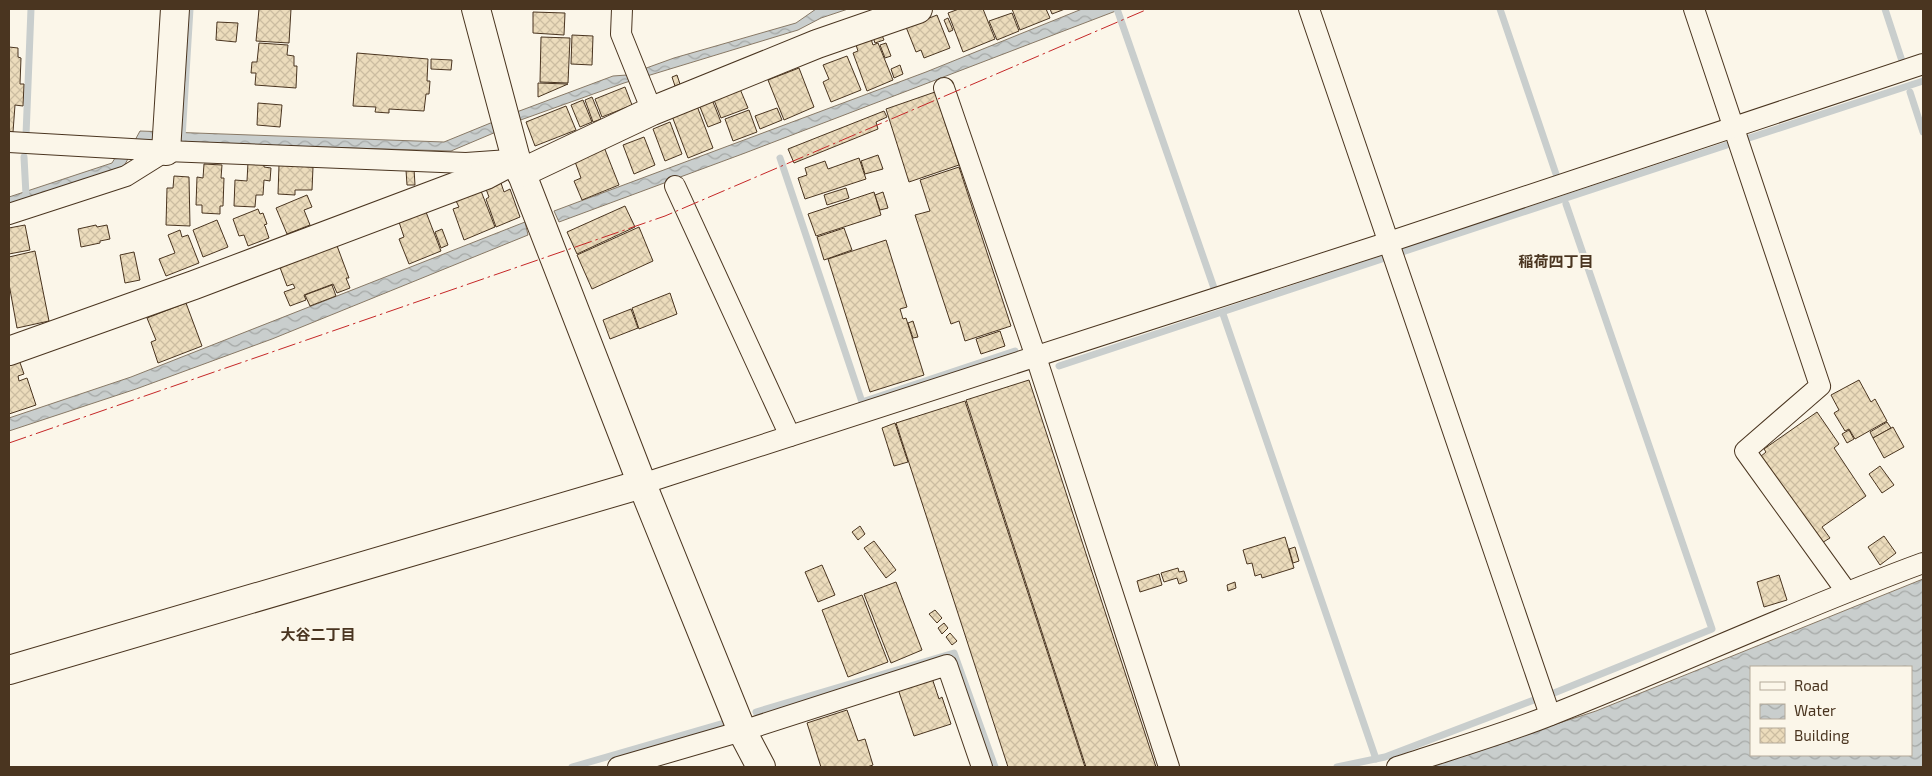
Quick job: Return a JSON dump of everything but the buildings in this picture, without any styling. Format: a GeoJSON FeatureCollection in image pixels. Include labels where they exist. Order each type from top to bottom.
{"type":"FeatureCollection","features":[{"type":"Feature","properties":{"kind":"street"},"geometry":{"type":"LineString","coordinates":[[9,214],[126,176],[161,143],[175,9]]}},
{"type":"Feature","properties":{"kind":"street"},"geometry":{"type":"LineString","coordinates":[[476,9],[519,166],[642,484],[742,731],[762,767]]}},
{"type":"Feature","properties":{"kind":"street"},"geometry":{"type":"LineString","coordinates":[[622,9],[621,34],[652,111]]}},
{"type":"Feature","properties":{"kind":"street"},"geometry":{"type":"LineString","coordinates":[[9,350],[203,282],[486,174],[519,166],[817,44],[918,9]]}},
{"type":"Feature","properties":{"kind":"street"},"geometry":{"type":"LineString","coordinates":[[1310,9],[1550,716]]}},
{"type":"Feature","properties":{"kind":"street"},"geometry":{"type":"LineString","coordinates":[[1694,9],[1820,386],[1745,451],[1846,591]]}},
{"type":"Feature","properties":{"kind":"street"},"geometry":{"type":"LineString","coordinates":[[9,670],[642,484],[1389,242],[1923,64]]}},
{"type":"Feature","properties":{"kind":"street"},"geometry":{"type":"LineString","coordinates":[[944,88],[1036,357],[1169,767]]}},
{"type":"Feature","properties":{"kind":"street"},"geometry":{"type":"LineString","coordinates":[[9,142],[122,148],[161,143],[519,166]]}},
{"type":"Feature","properties":{"kind":"street"},"geometry":{"type":"LineString","coordinates":[[675,186],[790,436]]}},
{"type":"Feature","properties":{"kind":"street"},"geometry":{"type":"LineString","coordinates":[[1397,767],[1550,716],[1763,628],[1846,591],[1923,563]]}},
{"type":"Feature","properties":{"kind":"street"},"geometry":{"type":"LineString","coordinates":[[618,767],[742,731],[947,665],[982,767]]}},
{"type":"Feature","properties":{"kind":"water"},"geometry":{"type":"Polygon","coordinates":[[[816,9],[848,9],[821,18],[798,30],[624,83],[515,122],[514,113],[613,76],[627,75],[674,58],[796,23],[816,9]]]}},
{"type":"Feature","properties":{"kind":"water"},"geometry":{"type":"Polygon","coordinates":[[[1082,9],[1121,9],[559,222],[554,211],[926,72],[1082,9]]]}},
{"type":"Feature","properties":{"kind":"water"},"geometry":{"type":"Polygon","coordinates":[[[493,122],[496,132],[451,151],[151,142],[129,157],[124,166],[9,206],[9,197],[112,163],[115,158],[134,142],[140,131],[444,142],[493,122]]]}},
{"type":"Feature","properties":{"kind":"water"},"geometry":{"type":"Polygon","coordinates":[[[525,222],[528,235],[272,339],[136,389],[9,431],[9,418],[131,377],[525,222]]]}},
{"type":"Feature","properties":{"kind":"water"},"geometry":{"type":"Polygon","coordinates":[[[1923,579],[1923,767],[1424,767],[1596,711],[1923,579]]]}},
{"type":"Feature","properties":{"kind":"waterway"},"geometry":{"type":"LineString","coordinates":[[26,135],[31,9]]}},
{"type":"Feature","properties":{"kind":"waterway"},"geometry":{"type":"LineString","coordinates":[[182,138],[190,9]]}},
{"type":"Feature","properties":{"kind":"waterway"},"geometry":{"type":"LineString","coordinates":[[1117,9],[1214,288]]}},
{"type":"Feature","properties":{"kind":"waterway"},"geometry":{"type":"LineString","coordinates":[[1500,9],[1556,174]]}},
{"type":"Feature","properties":{"kind":"waterway"},"geometry":{"type":"LineString","coordinates":[[1885,9],[1902,61]]}},
{"type":"Feature","properties":{"kind":"waterway"},"geometry":{"type":"LineString","coordinates":[[1746,139],[1923,81]]}},
{"type":"Feature","properties":{"kind":"waterway"},"geometry":{"type":"LineString","coordinates":[[1910,92],[1923,132]]}},
{"type":"Feature","properties":{"kind":"waterway"},"geometry":{"type":"LineString","coordinates":[[1399,253],[1727,145]]}},
{"type":"Feature","properties":{"kind":"waterway"},"geometry":{"type":"LineString","coordinates":[[24,157],[26,195]]}},
{"type":"Feature","properties":{"kind":"waterway"},"geometry":{"type":"LineString","coordinates":[[780,158],[862,402],[1015,351]]}},
{"type":"Feature","properties":{"kind":"waterway"},"geometry":{"type":"LineString","coordinates":[[1554,693],[1712,629],[1566,204]]}},
{"type":"Feature","properties":{"kind":"waterway"},"geometry":{"type":"LineString","coordinates":[[1059,366],[1385,258]]}},
{"type":"Feature","properties":{"kind":"waterway"},"geometry":{"type":"LineString","coordinates":[[1223,314],[1376,759]]}},
{"type":"Feature","properties":{"kind":"waterway"},"geometry":{"type":"LineString","coordinates":[[756,712],[954,653],[995,767]]}},
{"type":"Feature","properties":{"kind":"waterway"},"geometry":{"type":"LineString","coordinates":[[1337,767],[1385,757],[1534,700]]}},
{"type":"Feature","properties":{"kind":"waterway"},"geometry":{"type":"LineString","coordinates":[[572,767],[724,723]]}},
{"type":"Feature","properties":{"kind":"power"},"geometry":{"type":"LineString","coordinates":[[9,443],[665,216],[1148,9]]}},
{"type":"Feature","properties":{"kind":"district","name":"稲荷四丁目"},"geometry":{"type":"Point","coordinates":[1556,262]}},
{"type":"Feature","properties":{"kind":"district","name":"大谷二丁目"},"geometry":{"type":"Point","coordinates":[318,635]}}]}
